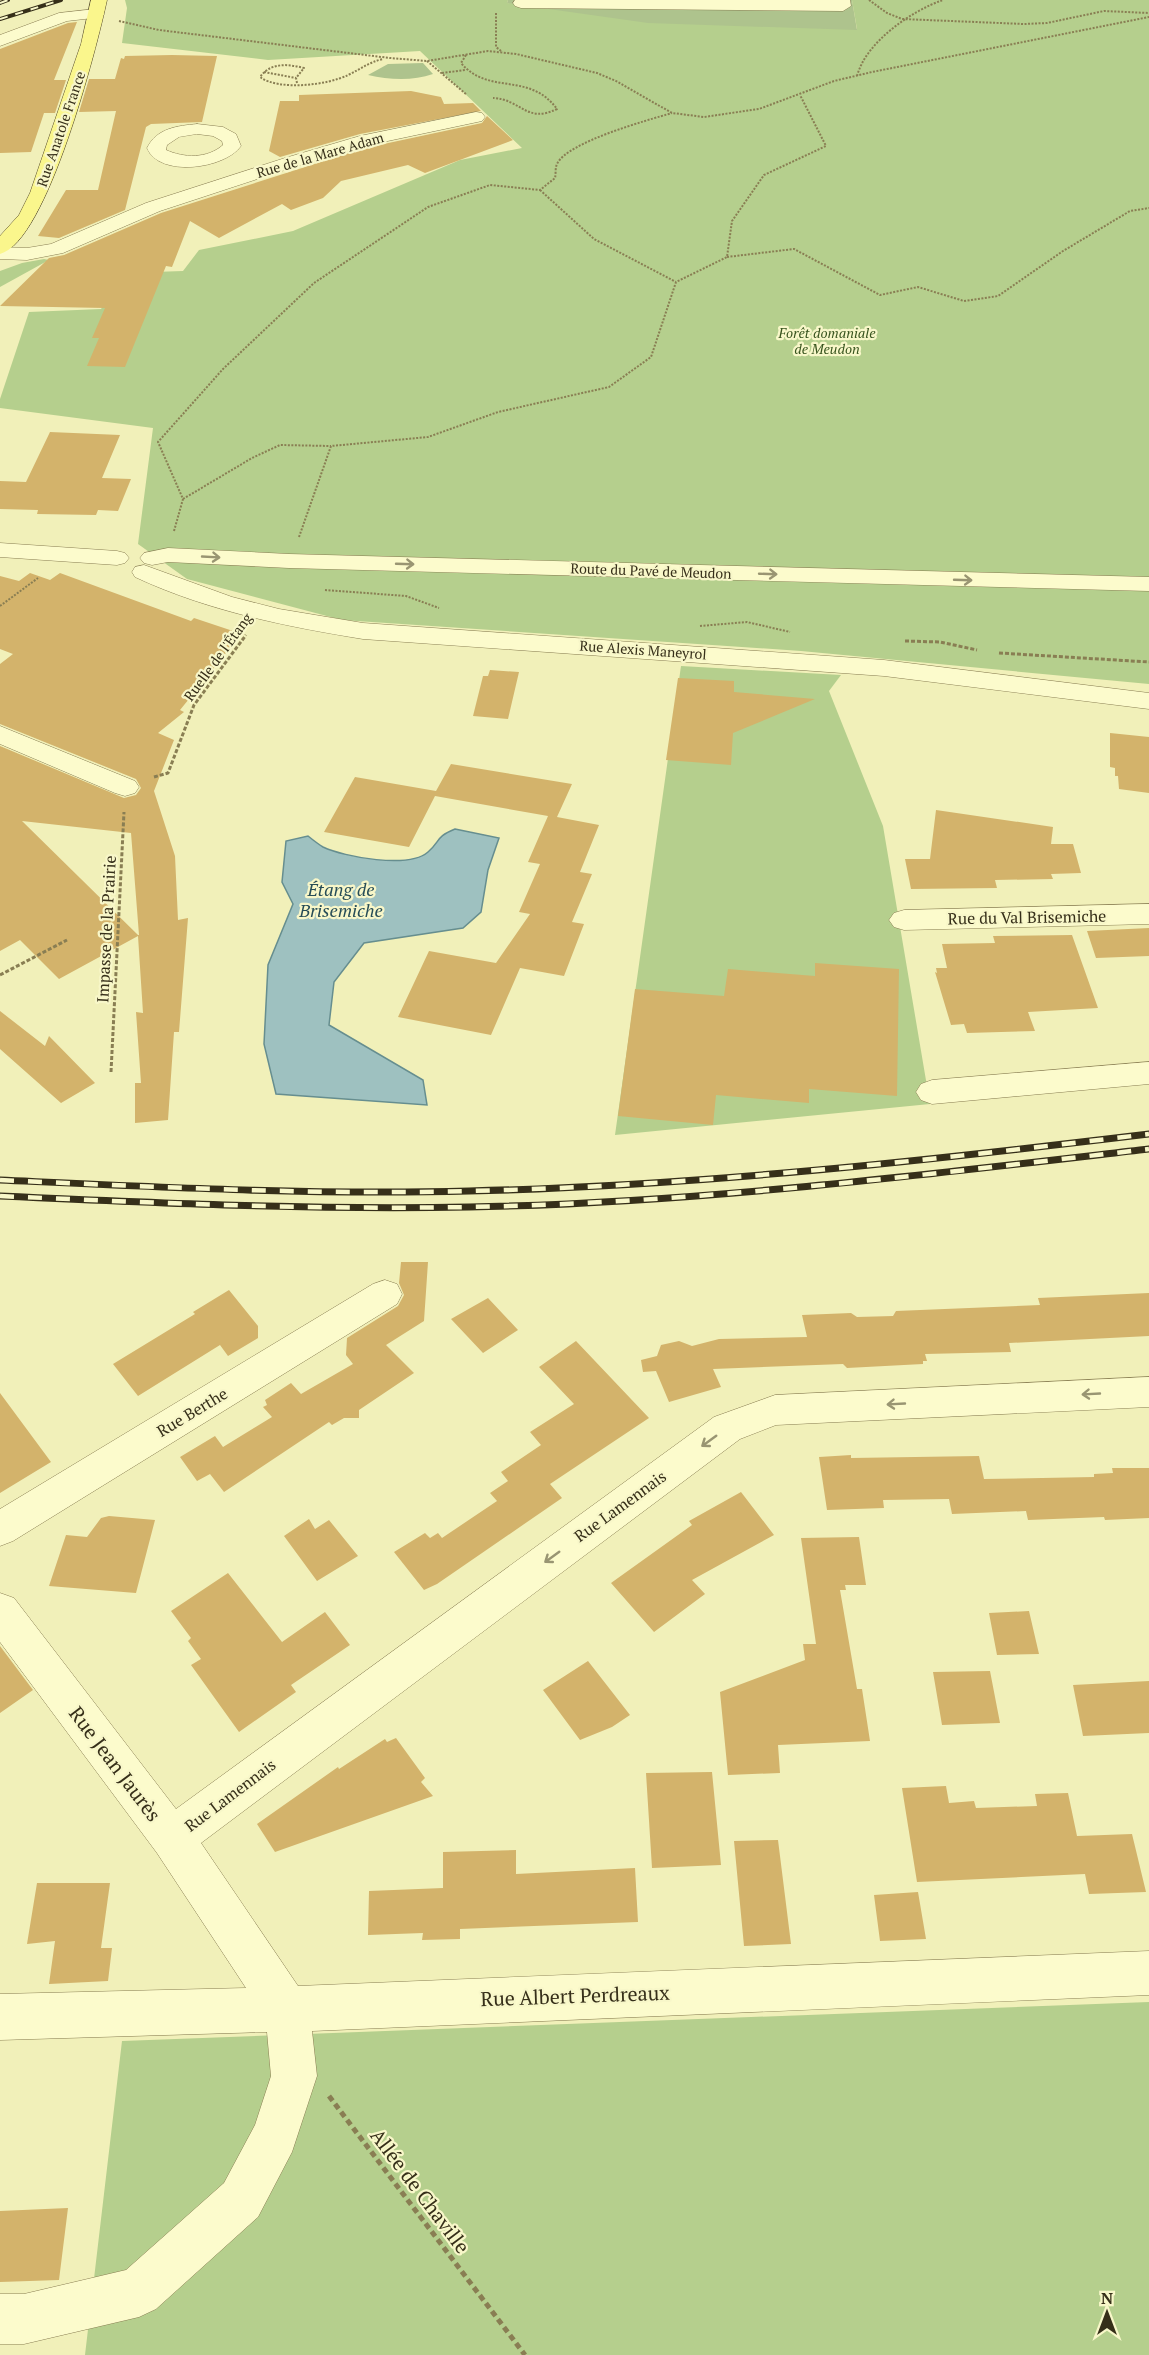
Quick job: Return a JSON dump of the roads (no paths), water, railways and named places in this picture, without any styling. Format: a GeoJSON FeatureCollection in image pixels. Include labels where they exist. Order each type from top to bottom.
{"type":"FeatureCollection","features":[{"type":"Feature","properties":{"kind":"main road","name":"Rue Anatole France"},"geometry":{"type":"LineString","coordinates":[[0,250],[27,217],[39,193],[89,44],[97,10]]}},
{"type":"Feature","properties":{"kind":"street"},"geometry":{"type":"LineString","coordinates":[[522,3],[683,2],[843,6],[842,0]]}},
{"type":"Feature","properties":{"kind":"street"},"geometry":{"type":"LineString","coordinates":[[0,41],[65,16],[97,10]]}},
{"type":"Feature","properties":{"kind":"street","name":"Rue de la Mare Adam"},"geometry":{"type":"LineString","coordinates":[[0,250],[27,254],[56,249],[153,207],[360,141],[476,117]]}},
{"type":"Feature","properties":{"kind":"street"},"geometry":{"type":"LineString","coordinates":[[192,161],[189,181],[201,191]]}},
{"type":"Feature","properties":{"kind":"street","name":"Route du Pavé de Meudon"},"geometry":{"type":"LineString","coordinates":[[0,550],[117,558],[112,565],[117,572],[130,574],[154,562],[289,561],[1149,584]]}},
{"type":"Feature","properties":{"kind":"street","name":"Rue Alexis Maneyrol"},"geometry":{"type":"LineString","coordinates":[[154,562],[170,585],[263,613],[306,623],[363,631],[885,668],[1149,701]]}},
{"type":"Feature","properties":{"kind":"street"},"geometry":{"type":"LineString","coordinates":[[0,734],[125,787]]}},
{"type":"Feature","properties":{"kind":"street","name":"Rue du Val Brisemiche"},"geometry":{"type":"LineString","coordinates":[[904,920],[1149,914]]}},
{"type":"Feature","properties":{"kind":"street"},"geometry":{"type":"LineString","coordinates":[[932,1092],[1149,1073]]}},
{"type":"Feature","properties":{"kind":"street","name":"Rue Berthe"},"geometry":{"type":"LineString","coordinates":[[0,1529],[385,1294]]}},
{"type":"Feature","properties":{"kind":"street","name":"Rue Lamennais"},"geometry":{"type":"LineString","coordinates":[[172,1838],[727,1428],[775,1410],[1149,1392]]}},
{"type":"Feature","properties":{"kind":"street","name":"Rue Jean Jaurès"},"geometry":{"type":"LineString","coordinates":[[0,1611],[172,1838],[289,2027]]}},
{"type":"Feature","properties":{"kind":"street","name":"Rue Albert Perdreaux"},"geometry":{"type":"LineString","coordinates":[[0,2017],[289,2027],[1149,1973]]}},
{"type":"Feature","properties":{"kind":"street"},"geometry":{"type":"LineString","coordinates":[[0,2319],[24,2319],[139,2292],[241,2200],[275,2135],[294,2076],[289,2027]]}},
{"type":"Feature","properties":{"kind":"water","name":"Étang de Brisemiche"},"geometry":{"type":"Polygon","coordinates":[[[455,829],[499,838],[488,870],[481,912],[463,928],[364,943],[334,982],[329,1025],[423,1080],[427,1105],[276,1094],[264,1044],[268,965],[293,904],[282,882],[286,841],[308,836],[333,851],[376,860],[407,860],[428,852],[441,837],[455,829]]]}},
{"type":"Feature","properties":{"kind":"railway"},"geometry":{"type":"LineString","coordinates":[[0,3],[8,0]]}},
{"type":"Feature","properties":{"kind":"railway"},"geometry":{"type":"LineString","coordinates":[[0,19],[61,0]]}},
{"type":"Feature","properties":{"kind":"railway"},"geometry":{"type":"LineString","coordinates":[[0,1180],[293,1191],[410,1192],[554,1188],[809,1171],[1149,1134]]}},
{"type":"Feature","properties":{"kind":"railway"},"geometry":{"type":"LineString","coordinates":[[0,1196],[293,1207],[410,1208],[554,1204],[724,1194],[1149,1149]]}},
{"type":"Feature","properties":{"kind":"park label","name":"Forêt domaniale de Meudon"},"geometry":{"type":"Point","coordinates":[827,342]}}]}
